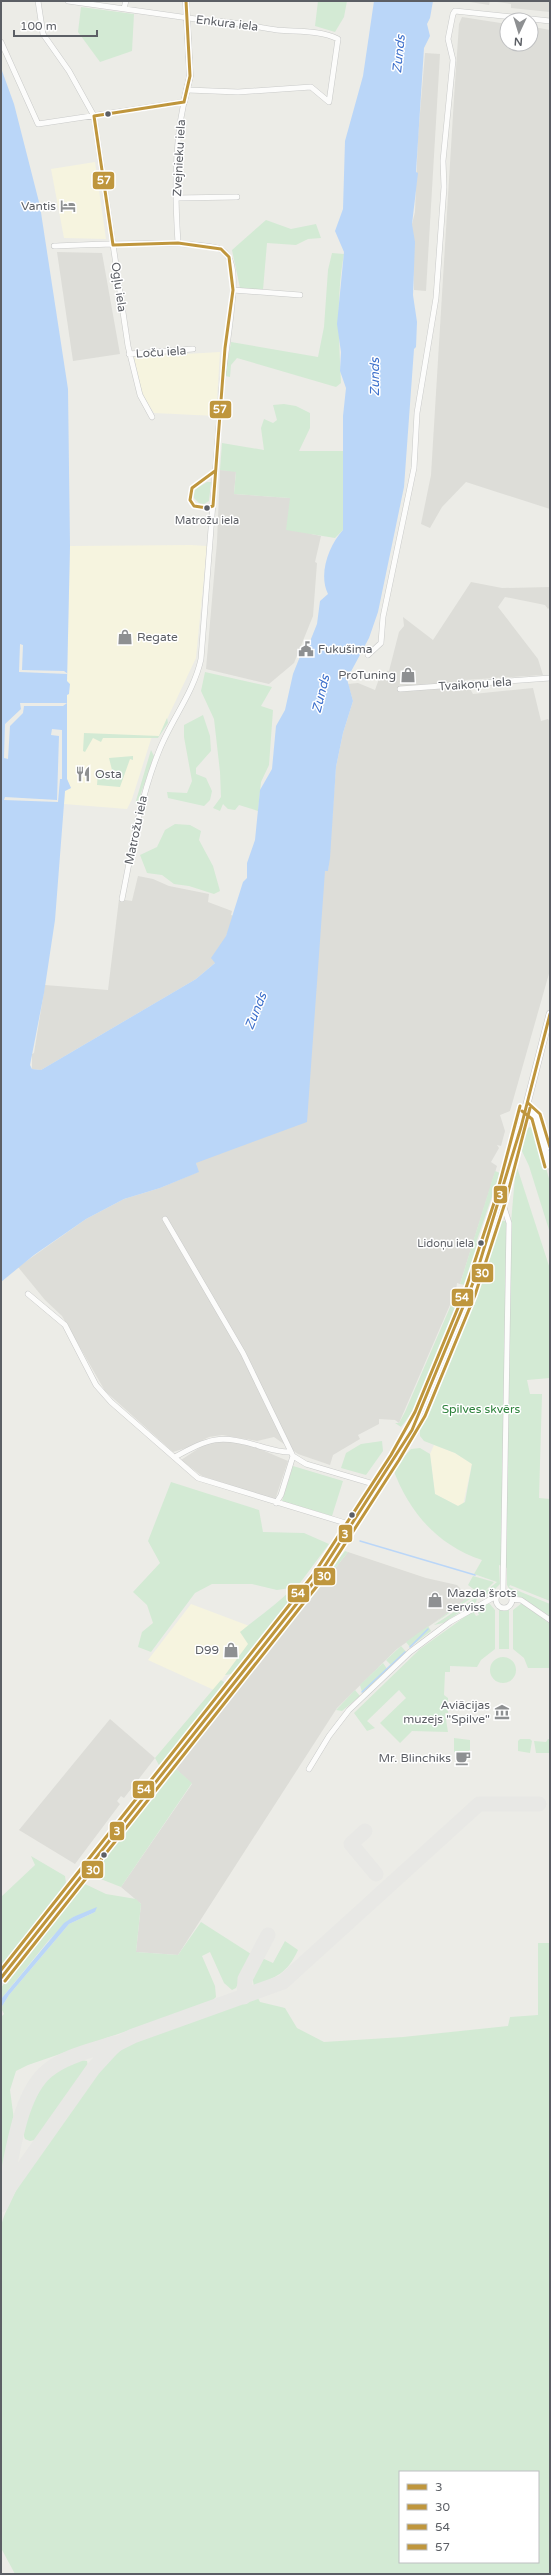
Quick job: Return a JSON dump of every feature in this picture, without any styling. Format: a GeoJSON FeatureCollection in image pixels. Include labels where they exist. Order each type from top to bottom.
{"type":"FeatureCollection","features":[{"type":"Feature","properties":{"kind":"main road"},"geometry":{"type":"LineString","coordinates":[[1,1978],[294,1608],[352,1525],[395,1458],[420,1414],[470,1293],[501,1198],[550,1014]]}},
{"type":"Feature","properties":{"kind":"street","name":"Ogļu iela"},"geometry":{"type":"LineString","coordinates":[[38,1],[43,34],[69,71],[94,116],[130,354],[140,395],[152,417]]}},
{"type":"Feature","properties":{"kind":"street","name":"Enkura iela"},"geometry":{"type":"LineString","coordinates":[[68,1],[187,18],[230,21],[276,30],[323,34],[338,39],[329,102],[311,87],[238,92],[188,90]]}},
{"type":"Feature","properties":{"kind":"street"},"geometry":{"type":"LineString","coordinates":[[124,8],[126,1]]}},
{"type":"Feature","properties":{"kind":"street","name":"Zvejnieku iela"},"geometry":{"type":"LineString","coordinates":[[178,243],[177,198],[179,129],[188,90],[190,66],[186,1]]}},
{"type":"Feature","properties":{"kind":"street"},"geometry":{"type":"LineString","coordinates":[[368,655],[381,643],[383,617],[414,468],[418,406],[436,298],[444,187],[443,161],[453,60],[448,39],[455,11],[550,20]]}},
{"type":"Feature","properties":{"kind":"street"},"geometry":{"type":"LineString","coordinates":[[1,42],[38,124],[184,102]]}},
{"type":"Feature","properties":{"kind":"street"},"geometry":{"type":"LineString","coordinates":[[177,198],[237,197]]}},
{"type":"Feature","properties":{"kind":"street"},"geometry":{"type":"LineString","coordinates":[[54,246],[178,243]]}},
{"type":"Feature","properties":{"kind":"street","name":"Matrožu iela"},"geometry":{"type":"LineString","coordinates":[[122,899],[143,796],[164,739],[193,683],[201,659],[225,348],[233,290],[229,257],[221,249],[178,243]]}},
{"type":"Feature","properties":{"kind":"street"},"geometry":{"type":"LineString","coordinates":[[233,290],[300,295]]}},
{"type":"Feature","properties":{"kind":"street","name":"Loču iela"},"geometry":{"type":"LineString","coordinates":[[130,354],[193,349]]}},
{"type":"Feature","properties":{"kind":"street","name":"Tvaikoņu iela"},"geometry":{"type":"LineString","coordinates":[[400,689],[550,678]]}},
{"type":"Feature","properties":{"kind":"street"},"geometry":{"type":"LineString","coordinates":[[526,1107],[536,1116],[550,1166]]}},
{"type":"Feature","properties":{"kind":"street"},"geometry":{"type":"LineString","coordinates":[[501,1198],[509,1224],[501,1594],[496,1602],[502,1607],[509,1606],[512,1599]]}},
{"type":"Feature","properties":{"kind":"street"},"geometry":{"type":"LineString","coordinates":[[165,1219],[243,1353],[275,1416],[291,1454],[281,1495],[276,1503]]}},
{"type":"Feature","properties":{"kind":"street"},"geometry":{"type":"LineString","coordinates":[[28,1294],[65,1325],[96,1384],[111,1402],[198,1478],[352,1525]]}},
{"type":"Feature","properties":{"kind":"street"},"geometry":{"type":"LineString","coordinates":[[175,1457],[210,1439],[223,1438],[291,1454],[306,1464],[377,1485]]}},
{"type":"Feature","properties":{"kind":"street"},"geometry":{"type":"LineString","coordinates":[[309,1769],[329,1736],[349,1710],[410,1652],[450,1622],[501,1594],[508,1594],[512,1599],[521,1600],[550,1620]]}},
{"type":"Feature","properties":{"kind":"shaded area"},"geometry":{"type":"Polygon","coordinates":[[[463,1],[490,1],[489,5],[463,1]]]}},
{"type":"Feature","properties":{"kind":"shaded area"},"geometry":{"type":"Polygon","coordinates":[[[490,1],[550,1],[550,12],[511,8],[511,4],[490,1]]]}},
{"type":"Feature","properties":{"kind":"shaded area"},"geometry":{"type":"Polygon","coordinates":[[[462,17],[499,23],[499,52],[539,52],[539,28],[550,30],[550,509],[466,482],[442,507],[430,528],[421,524],[431,475],[459,24],[462,17]]]}},
{"type":"Feature","properties":{"kind":"shaded area"},"geometry":{"type":"Polygon","coordinates":[[[425,53],[440,54],[426,291],[414,290],[412,224],[415,212],[418,137],[425,53]]]}},
{"type":"Feature","properties":{"kind":"shaded area"},"geometry":{"type":"Polygon","coordinates":[[[95,162],[106,239],[64,238],[51,169],[95,162]]]}},
{"type":"Feature","properties":{"kind":"shaded area"},"geometry":{"type":"Polygon","coordinates":[[[57,252],[102,253],[120,354],[73,361],[57,252]]]}},
{"type":"Feature","properties":{"kind":"shaded area"},"geometry":{"type":"Polygon","coordinates":[[[220,352],[216,416],[154,413],[141,392],[134,357],[220,352]]]}},
{"type":"Feature","properties":{"kind":"shaded area"},"geometry":{"type":"Polygon","coordinates":[[[220,470],[236,471],[234,494],[290,498],[311,534],[321,536],[315,562],[317,563],[313,616],[294,663],[269,684],[206,669],[217,542],[220,470]]]}},
{"type":"Feature","properties":{"kind":"shaded area"},"geometry":{"type":"Polygon","coordinates":[[[70,546],[207,546],[196,658],[159,736],[152,736],[132,799],[127,809],[64,804],[65,791],[71,788],[67,779],[66,732],[70,546]]]}},
{"type":"Feature","properties":{"kind":"shaded area"},"geometry":{"type":"Polygon","coordinates":[[[471,582],[502,588],[550,587],[550,607],[548,609],[545,605],[505,597],[498,607],[538,659],[543,675],[465,680],[473,694],[533,688],[541,721],[548,719],[550,722],[550,970],[510,1111],[500,1115],[505,1131],[501,1146],[497,1145],[499,1148],[491,1162],[497,1166],[460,1284],[457,1283],[456,1291],[399,1423],[395,1420],[379,1419],[379,1424],[358,1435],[360,1439],[333,1455],[330,1465],[298,1454],[274,1437],[257,1441],[222,1435],[209,1437],[189,1447],[173,1452],[105,1391],[62,1316],[45,1300],[18,1267],[86,1219],[124,1199],[160,1188],[198,1172],[196,1163],[325,871],[328,871],[336,767],[343,733],[353,701],[348,684],[358,683],[375,690],[380,676],[385,677],[387,671],[389,671],[399,632],[404,626],[403,617],[433,640],[471,582]]]}},
{"type":"Feature","properties":{"kind":"shaded area"},"geometry":{"type":"Polygon","coordinates":[[[138,876],[153,879],[169,886],[209,894],[208,902],[232,911],[231,915],[234,916],[216,962],[196,979],[41,1070],[32,1069],[32,1054],[34,1053],[45,985],[108,990],[119,899],[132,901],[138,876]]]}},
{"type":"Feature","properties":{"kind":"shaded area"},"geometry":{"type":"Polygon","coordinates":[[[223,1440],[255,1447],[288,1461],[275,1500],[202,1476],[181,1460],[210,1441],[223,1440]]]}},
{"type":"Feature","properties":{"kind":"shaded area"},"geometry":{"type":"Polygon","coordinates":[[[434,1445],[455,1453],[472,1464],[463,1505],[458,1506],[435,1494],[430,1454],[434,1445]]]}},
{"type":"Feature","properties":{"kind":"shaded area"},"geometry":{"type":"Polygon","coordinates":[[[348,1552],[426,1578],[457,1585],[469,1598],[397,1649],[337,1708],[178,1955],[136,1952],[141,1904],[121,1887],[192,1784],[176,1769],[348,1552]]]}},
{"type":"Feature","properties":{"kind":"shaded area"},"geometry":{"type":"Polygon","coordinates":[[[191,1604],[260,1630],[214,1690],[148,1660],[191,1604]]]}},
{"type":"Feature","properties":{"kind":"shaded area"},"geometry":{"type":"Polygon","coordinates":[[[110,1719],[155,1758],[124,1798],[121,1796],[117,1801],[120,1804],[75,1864],[19,1830],[110,1719]]]}},
{"type":"Feature","properties":{"kind":"green space"},"geometry":{"type":"Polygon","coordinates":[[[318,1],[347,1],[344,17],[335,32],[315,26],[318,1]]]}},
{"type":"Feature","properties":{"kind":"green space"},"geometry":{"type":"Polygon","coordinates":[[[81,7],[134,14],[132,51],[100,62],[78,32],[81,7]]]}},
{"type":"Feature","properties":{"kind":"green space"},"geometry":{"type":"Polygon","coordinates":[[[266,220],[291,229],[316,224],[321,238],[308,239],[296,245],[267,243],[263,290],[240,288],[232,250],[266,220]]]}},
{"type":"Feature","properties":{"kind":"green space"},"geometry":{"type":"Polygon","coordinates":[[[332,253],[344,254],[341,271],[339,303],[341,383],[336,387],[237,358],[231,365],[230,377],[225,376],[231,342],[318,357],[324,327],[328,270],[332,253]]]}},
{"type":"Feature","properties":{"kind":"green space"},"geometry":{"type":"Polygon","coordinates":[[[284,404],[296,406],[310,413],[310,428],[299,451],[344,451],[343,530],[335,538],[286,530],[290,498],[234,494],[236,472],[220,470],[222,443],[264,450],[261,428],[264,419],[273,423],[277,420],[273,405],[284,404]]]}},
{"type":"Feature","properties":{"kind":"green space"},"geometry":{"type":"Polygon","coordinates":[[[207,482],[211,482],[209,501],[204,504],[199,503],[192,496],[194,490],[207,482]]]}},
{"type":"Feature","properties":{"kind":"green space"},"geometry":{"type":"Polygon","coordinates":[[[205,672],[272,687],[261,706],[273,710],[269,765],[261,782],[258,811],[239,805],[235,810],[228,809],[223,804],[220,811],[213,808],[221,797],[220,772],[214,719],[201,691],[205,672]]]}},
{"type":"Feature","properties":{"kind":"green space"},"geometry":{"type":"Polygon","coordinates":[[[203,715],[210,736],[211,751],[196,768],[196,774],[206,778],[212,791],[210,800],[204,806],[168,798],[167,792],[187,793],[192,781],[184,737],[184,725],[203,715]]]}},
{"type":"Feature","properties":{"kind":"green space"},"geometry":{"type":"Polygon","coordinates":[[[167,718],[168,723],[158,738],[103,738],[101,742],[93,738],[85,752],[83,751],[84,733],[159,736],[167,718]]]}},
{"type":"Feature","properties":{"kind":"green space"},"geometry":{"type":"Polygon","coordinates":[[[151,750],[154,756],[138,802],[135,804],[151,750]]]}},
{"type":"Feature","properties":{"kind":"green space"},"geometry":{"type":"Polygon","coordinates":[[[133,756],[133,760],[130,759],[120,787],[97,785],[98,772],[100,774],[107,774],[112,770],[109,758],[133,756]]]}},
{"type":"Feature","properties":{"kind":"green space"},"geometry":{"type":"Polygon","coordinates":[[[175,824],[190,825],[201,831],[199,840],[213,866],[220,891],[214,894],[189,886],[174,884],[162,875],[147,873],[140,855],[157,847],[165,830],[175,824]]]}},
{"type":"Feature","properties":{"kind":"green space"},"geometry":{"type":"Polygon","coordinates":[[[530,1127],[535,1130],[550,1182],[550,1233],[529,1166],[520,1147],[525,1130],[530,1127]]]}},
{"type":"Feature","properties":{"kind":"green space","name":"Spilves skvērs"},"geometry":{"type":"Polygon","coordinates":[[[516,1164],[550,1269],[550,1378],[527,1380],[530,1394],[542,1394],[539,1498],[550,1499],[550,1601],[510,1585],[509,1587],[550,1604],[550,1616],[511,1592],[507,1585],[507,1568],[499,1565],[500,1584],[490,1594],[482,1594],[497,1582],[474,1574],[482,1560],[451,1546],[427,1525],[416,1513],[407,1499],[393,1469],[411,1449],[420,1448],[430,1454],[435,1494],[458,1506],[465,1502],[472,1464],[455,1453],[424,1441],[420,1436],[420,1427],[480,1283],[482,1284],[483,1279],[480,1278],[496,1224],[501,1220],[511,1223],[516,1164]]]}},
{"type":"Feature","properties":{"kind":"green space"},"geometry":{"type":"Polygon","coordinates":[[[495,1171],[500,1173],[476,1243],[478,1244],[465,1285],[460,1284],[495,1171]]]}},
{"type":"Feature","properties":{"kind":"green space"},"geometry":{"type":"Polygon","coordinates":[[[454,1298],[458,1301],[433,1367],[410,1415],[401,1427],[395,1423],[399,1423],[405,1412],[454,1298]]]}},
{"type":"Feature","properties":{"kind":"green space"},"geometry":{"type":"Polygon","coordinates":[[[382,1441],[383,1451],[366,1475],[341,1468],[346,1453],[361,1444],[382,1441]]]}},
{"type":"Feature","properties":{"kind":"green space"},"geometry":{"type":"Polygon","coordinates":[[[293,1466],[343,1481],[332,1516],[282,1501],[293,1466]]]}},
{"type":"Feature","properties":{"kind":"green space"},"geometry":{"type":"Polygon","coordinates":[[[171,1482],[259,1510],[263,1532],[304,1533],[329,1544],[297,1587],[277,1590],[252,1584],[212,1584],[195,1593],[151,1652],[138,1647],[142,1632],[153,1623],[147,1605],[133,1592],[160,1563],[148,1541],[171,1482]]]}},
{"type":"Feature","properties":{"kind":"green space"},"geometry":{"type":"Polygon","coordinates":[[[345,1551],[348,1552],[207,1729],[205,1725],[345,1551]]]}},
{"type":"Feature","properties":{"kind":"green space"},"geometry":{"type":"Polygon","coordinates":[[[473,1576],[494,1582],[482,1594],[468,1585],[473,1576]]]}},
{"type":"Feature","properties":{"kind":"green space"},"geometry":{"type":"Polygon","coordinates":[[[292,1589],[297,1591],[232,1674],[225,1675],[248,1644],[240,1632],[292,1589]]]}},
{"type":"Feature","properties":{"kind":"green space"},"geometry":{"type":"Polygon","coordinates":[[[471,1595],[477,1598],[476,1602],[443,1623],[434,1625],[474,1599],[473,1597],[433,1624],[471,1595]]]}},
{"type":"Feature","properties":{"kind":"green space"},"geometry":{"type":"Polygon","coordinates":[[[489,1603],[495,1610],[495,1649],[481,1660],[477,1667],[450,1666],[450,1672],[445,1672],[444,1695],[448,1698],[448,1713],[445,1713],[448,1732],[412,1731],[400,1743],[380,1723],[406,1698],[399,1690],[367,1721],[375,1728],[367,1731],[354,1713],[420,1649],[473,1611],[476,1616],[479,1615],[477,1610],[489,1603]]]}},
{"type":"Feature","properties":{"kind":"green space"},"geometry":{"type":"Polygon","coordinates":[[[522,1603],[550,1624],[550,1668],[528,1668],[524,1658],[513,1649],[513,1610],[522,1603]]]}},
{"type":"Feature","properties":{"kind":"green space"},"geometry":{"type":"Polygon","coordinates":[[[499,1610],[509,1610],[509,1649],[499,1649],[499,1610]]]}},
{"type":"Feature","properties":{"kind":"green space"},"geometry":{"type":"Polygon","coordinates":[[[428,1626],[431,1631],[410,1647],[406,1642],[428,1626]]]}},
{"type":"Feature","properties":{"kind":"green space"},"geometry":{"type":"Polygon","coordinates":[[[401,1646],[407,1653],[392,1666],[386,1660],[401,1646]]]}},
{"type":"Feature","properties":{"kind":"green space"},"geometry":{"type":"Polygon","coordinates":[[[503,1657],[512,1661],[516,1670],[512,1679],[503,1683],[494,1679],[490,1670],[494,1661],[503,1657]]]}},
{"type":"Feature","properties":{"kind":"green space"},"geometry":{"type":"Polygon","coordinates":[[[383,1663],[388,1670],[364,1693],[362,1692],[360,1685],[383,1663]]]}},
{"type":"Feature","properties":{"kind":"green space"},"geometry":{"type":"Polygon","coordinates":[[[221,1680],[224,1682],[223,1686],[160,1767],[155,1758],[221,1680]]]}},
{"type":"Feature","properties":{"kind":"green space"},"geometry":{"type":"Polygon","coordinates":[[[355,1690],[360,1696],[342,1711],[336,1710],[355,1690]]]}},
{"type":"Feature","properties":{"kind":"green space"},"geometry":{"type":"Polygon","coordinates":[[[201,1732],[205,1732],[176,1769],[192,1783],[121,1887],[93,1876],[93,1871],[108,1853],[106,1849],[201,1732]]]}},
{"type":"Feature","properties":{"kind":"green space"},"geometry":{"type":"Polygon","coordinates":[[[454,1738],[470,1740],[470,1750],[467,1752],[454,1752],[454,1738]]]}},
{"type":"Feature","properties":{"kind":"green space"},"geometry":{"type":"Polygon","coordinates":[[[520,1739],[530,1739],[532,1741],[530,1753],[518,1751],[518,1741],[520,1739]]]}},
{"type":"Feature","properties":{"kind":"green space"},"geometry":{"type":"Polygon","coordinates":[[[550,1739],[550,1753],[536,1753],[534,1741],[546,1742],[550,1739]]]}},
{"type":"Feature","properties":{"kind":"green space"},"geometry":{"type":"Polygon","coordinates":[[[31,1856],[65,1876],[66,1883],[1,1967],[1,1897],[35,1865],[31,1856]]]}},
{"type":"Feature","properties":{"kind":"green space"},"geometry":{"type":"Polygon","coordinates":[[[85,1884],[106,1894],[136,1899],[141,1904],[136,1952],[178,1955],[201,1922],[251,1954],[236,1988],[232,1990],[224,1983],[210,1952],[202,1956],[215,1986],[216,1997],[211,2002],[28,2065],[16,2071],[10,2090],[14,2120],[1,2178],[1,2017],[4,2014],[1,2008],[9,1995],[69,1924],[95,1912],[73,1917],[49,1940],[1,1999],[1,1988],[20,1960],[79,1886],[85,1884]]]}},
{"type":"Feature","properties":{"kind":"green space"},"geometry":{"type":"Polygon","coordinates":[[[285,1941],[298,1950],[290,1964],[280,1974],[254,1986],[252,1976],[262,1958],[273,1963],[285,1941]]]}},
{"type":"Feature","properties":{"kind":"green space"},"geometry":{"type":"Polygon","coordinates":[[[538,1943],[550,1943],[550,2574],[15,2574],[1,2548],[1,2227],[20,2183],[37,2155],[78,2096],[100,2071],[119,2052],[135,2041],[258,1998],[260,2002],[285,2008],[297,2028],[324,2042],[403,2037],[508,2026],[510,2017],[538,2015],[538,1943]]]}},
{"type":"Feature","properties":{"kind":"green space"},"geometry":{"type":"Polygon","coordinates":[[[81,2060],[87,2061],[88,2067],[35,2140],[30,2141],[25,2139],[24,2131],[30,2107],[39,2089],[45,2081],[61,2068],[81,2060]]]}},
{"type":"Feature","properties":{"kind":"water","name":"Zunds"},"geometry":{"type":"Polygon","coordinates":[[[374,1],[433,1],[430,18],[427,24],[430,36],[424,48],[416,172],[418,173],[412,224],[415,242],[413,295],[417,322],[416,347],[414,349],[404,487],[378,612],[369,638],[347,679],[353,701],[343,733],[336,767],[330,858],[328,871],[325,871],[307,1122],[196,1163],[199,1172],[160,1188],[124,1199],[86,1219],[34,1255],[1,1282],[1,68],[14,104],[40,206],[68,389],[70,546],[67,681],[70,684],[69,694],[67,695],[67,779],[71,788],[65,791],[55,920],[44,993],[30,1065],[32,1069],[41,1070],[196,979],[215,963],[211,958],[226,936],[243,882],[247,878],[247,863],[255,840],[260,790],[272,769],[276,726],[285,710],[293,674],[303,649],[308,652],[309,648],[304,647],[309,644],[317,624],[320,601],[328,594],[324,578],[326,560],[333,544],[343,530],[343,416],[346,388],[340,371],[341,352],[337,324],[344,252],[335,231],[343,209],[345,141],[363,76],[374,1]]]}},
{"type":"Feature","properties":{"kind":"water"},"geometry":{"type":"Polygon","coordinates":[[[97,1907],[95,1912],[69,1924],[9,1995],[1,2008],[1,1999],[64,1923],[73,1917],[97,1907]]]}},
{"type":"Feature","properties":{"kind":"pier"},"geometry":{"type":"Polygon","coordinates":[[[20,644],[23,645],[22,670],[64,671],[68,674],[19,672],[20,644]]]}},
{"type":"Feature","properties":{"kind":"pier"},"geometry":{"type":"Polygon","coordinates":[[[20,703],[67,703],[63,706],[24,706],[23,713],[10,726],[8,759],[4,758],[5,724],[21,709],[20,703]]]}},
{"type":"Feature","properties":{"kind":"pier"},"geometry":{"type":"Polygon","coordinates":[[[52,729],[62,730],[62,779],[60,779],[58,802],[4,800],[5,797],[57,800],[59,736],[51,735],[52,729]]]}},
{"type":"Feature","properties":{"kind":"waterway"},"geometry":{"type":"LineString","coordinates":[[360,1541],[475,1575]]}},
{"type":"Feature","properties":{"kind":"waterway"},"geometry":{"type":"LineString","coordinates":[[410,1647],[428,1629]]}},
{"type":"Feature","properties":{"kind":"waterway"},"geometry":{"type":"LineString","coordinates":[[362,1692],[405,1652]]}},
{"type":"Feature","properties":{"kind":"taxiway"},"geometry":{"type":"LineString","coordinates":[[1,2205],[9,2188],[93,2069],[115,2045],[133,2036],[283,1982],[479,1804],[539,1804]]}},
{"type":"Feature","properties":{"kind":"taxiway"},"geometry":{"type":"LineString","coordinates":[[365,1831],[351,1844],[376,1874]]}},
{"type":"Feature","properties":{"kind":"taxiway"},"geometry":{"type":"LineString","coordinates":[[244,1997],[245,1979],[268,1935]]}},
{"type":"Feature","properties":{"kind":"taxiway"},"geometry":{"type":"LineString","coordinates":[[5,2188],[18,2125],[30,2094],[37,2081],[47,2071],[62,2061],[115,2043]]}},
{"type":"Feature","properties":{"kind":"transit line","name":"57"},"geometry":{"type":"LineString","coordinates":[[184,102],[190,76],[186,1]]}},
{"type":"Feature","properties":{"kind":"transit line","name":"57"},"geometry":{"type":"LineString","coordinates":[[94,116],[184,102]]}},
{"type":"Feature","properties":{"kind":"transit line","name":"57"},"geometry":{"type":"LineString","coordinates":[[94,116],[113,245]]}},
{"type":"Feature","properties":{"kind":"transit line","name":"57"},"geometry":{"type":"LineString","coordinates":[[113,245],[178,243],[221,249]]}},
{"type":"Feature","properties":{"kind":"transit line","name":"57"},"geometry":{"type":"LineString","coordinates":[[215,471],[192,488],[190,500],[194,506],[207,508],[213,506],[225,348],[233,290],[229,257],[221,249]]}},
{"type":"Feature","properties":{"kind":"transit line","name":"3"},"geometry":{"type":"LineString","coordinates":[[1,1978],[317,1578],[412,1430],[475,1278],[521,1127],[550,1014]]}},
{"type":"Feature","properties":{"kind":"transit line","name":"54"},"geometry":{"type":"LineString","coordinates":[[528,1103],[540,1114],[550,1147]]}},
{"type":"Feature","properties":{"kind":"transit line","name":"54"},"geometry":{"type":"LineString","coordinates":[[1,1970],[313,1575],[391,1455],[415,1412],[465,1291],[496,1197],[520,1106]]}},
{"type":"Feature","properties":{"kind":"transit line","name":"30"},"geometry":{"type":"LineString","coordinates":[[5,1981],[321,1581],[399,1460],[425,1416],[475,1295],[506,1200],[530,1108]]}},
{"type":"Feature","properties":{"kind":"transit line","name":"30"},"geometry":{"type":"LineString","coordinates":[[522,1111],[532,1119],[545,1167]]}},
{"type":"Feature","properties":{"kind":"place","name":"Vantis"},"geometry":{"type":"Point","coordinates":[68,206]}},
{"type":"Feature","properties":{"kind":"place","name":"Matrožu iela"},"geometry":{"type":"Point","coordinates":[207,508]}},
{"type":"Feature","properties":{"kind":"place","name":"Regate"},"geometry":{"type":"Point","coordinates":[125,637]}},
{"type":"Feature","properties":{"kind":"place","name":"Fukušima"},"geometry":{"type":"Point","coordinates":[306,649]}},
{"type":"Feature","properties":{"kind":"place","name":"ProTuning"},"geometry":{"type":"Point","coordinates":[408,675]}},
{"type":"Feature","properties":{"kind":"place","name":"Osta"},"geometry":{"type":"Point","coordinates":[83,774]}},
{"type":"Feature","properties":{"kind":"place","name":"Lidoņu iela"},"geometry":{"type":"Point","coordinates":[481,1243]}},
{"type":"Feature","properties":{"kind":"place","name":"Mazda šrots serviss"},"geometry":{"type":"Point","coordinates":[435,1600]}},
{"type":"Feature","properties":{"kind":"place","name":"D99"},"geometry":{"type":"Point","coordinates":[231,1650]}},
{"type":"Feature","properties":{"kind":"place","name":"Aviācijas muzejs \"Spilve\""},"geometry":{"type":"Point","coordinates":[502,1712]}},
{"type":"Feature","properties":{"kind":"place","name":"Mr. Blinchiks"},"geometry":{"type":"Point","coordinates":[463,1758]}}]}
